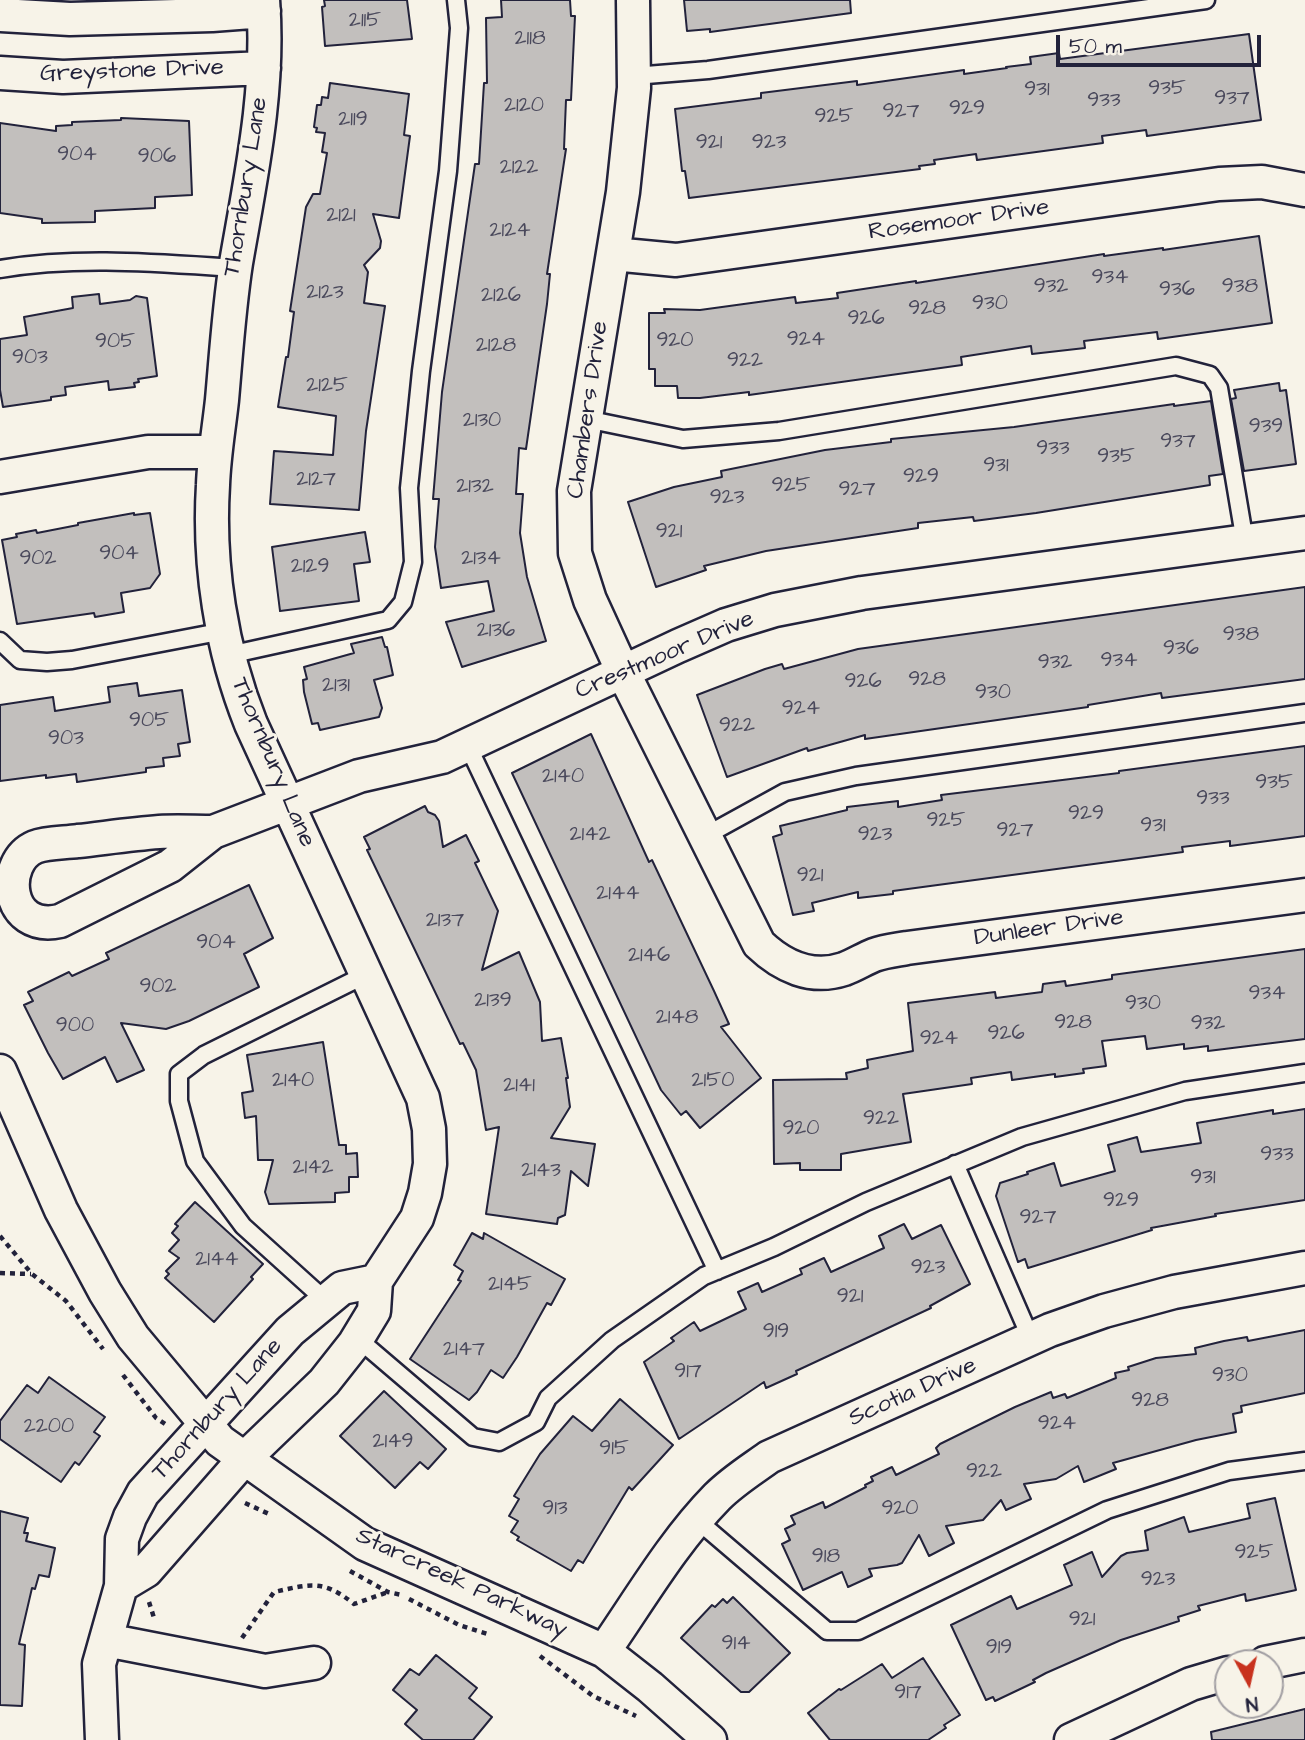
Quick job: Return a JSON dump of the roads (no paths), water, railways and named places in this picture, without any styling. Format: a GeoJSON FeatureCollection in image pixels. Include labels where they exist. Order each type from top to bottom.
{"type":"FeatureCollection","features":[{"type":"Feature","properties":{"kind":"street","name":"Chambers Drive"},"geometry":{"type":"LineString","coordinates":[[633,0],[634,76],[623,192],[574,491],[575,553],[590,600],[623,672],[759,944],[776,960],[797,970]]}},
{"type":"Feature","properties":{"kind":"street","name":"Thornbury Lane"},"geometry":{"type":"LineString","coordinates":[[102,1740],[99,1664],[106,1640],[133,1590],[146,1571],[244,1459],[324,1382],[357,1338],[373,1311],[376,1281],[417,1219],[430,1164],[429,1129],[423,1098],[286,804],[238,692],[226,643],[214,559],[212,488],[235,268],[260,120],[264,68],[263,5]]}},
{"type":"Feature","properties":{"kind":"street"},"geometry":{"type":"LineString","coordinates":[[0,15],[70,19],[212,15],[263,5]]}},
{"type":"Feature","properties":{"kind":"street","name":"Greystone Drive"},"geometry":{"type":"LineString","coordinates":[[0,73],[63,77],[264,68]]}},
{"type":"Feature","properties":{"kind":"street","name":"Rosemoor Drive"},"geometry":{"type":"LineString","coordinates":[[613,254],[676,260],[1219,184],[1262,182],[1304,185]]}},
{"type":"Feature","properties":{"kind":"street"},"geometry":{"type":"LineString","coordinates":[[0,477],[148,452],[215,452]]}},
{"type":"Feature","properties":{"kind":"street","name":"Crestmoor Drive"},"geometry":{"type":"LineString","coordinates":[[213,832],[160,832],[34,847],[16,858],[10,869],[7,880],[12,902],[23,915],[35,922],[60,921],[170,866],[213,832],[359,776],[442,757],[726,625],[775,610],[819,600],[1305,533]]}},
{"type":"Feature","properties":{"kind":"street","name":"Dunleer Drive"},"geometry":{"type":"LineString","coordinates":[[797,970],[820,973],[843,970],[875,954],[907,948],[1305,895]]}},
{"type":"Feature","properties":{"kind":"street","name":"Starcreek Parkway"},"geometry":{"type":"LineString","coordinates":[[0,1071],[61,1210],[105,1292],[133,1337],[220,1441],[365,1544],[604,1651],[710,1740]]}},
{"type":"Feature","properties":{"kind":"street","name":"Scotia Drive"},"geometry":{"type":"LineString","coordinates":[[604,1651],[697,1520],[737,1479],[769,1457],[1031,1339],[1104,1311],[1174,1292],[1305,1268]]}},
{"type":"Feature","properties":{"kind":"street","name":"Thornbury Lane"},"geometry":{"type":"LineString","coordinates":[[133,1590],[122,1539],[143,1493],[290,1331],[342,1288],[376,1281]]}},
{"type":"Feature","properties":{"kind":"street"},"geometry":{"type":"LineString","coordinates":[[106,1640],[265,1671],[314,1663]]}},
{"type":"Feature","properties":{"kind":"street"},"geometry":{"type":"LineString","coordinates":[[1284,1659],[1305,1655]]}},
{"type":"Feature","properties":{"kind":"street"},"geometry":{"type":"LineString","coordinates":[[1071,1740],[1191,1684],[1214,1677]]}},
{"type":"Feature","properties":{"kind":"lane"},"geometry":{"type":"LineString","coordinates":[[0,641],[20,660],[47,662],[226,643],[388,620],[403,602],[413,562],[409,488],[419,384],[449,171],[459,28],[456,0]]}},
{"type":"Feature","properties":{"kind":"lane"},"geometry":{"type":"LineString","coordinates":[[634,76],[708,70],[1206,0]]}},
{"type":"Feature","properties":{"kind":"lane"},"geometry":{"type":"LineString","coordinates":[[0,269],[37,263],[117,261],[235,268]]}},
{"type":"Feature","properties":{"kind":"lane"},"geometry":{"type":"LineString","coordinates":[[586,419],[682,439],[779,431],[1175,366],[1210,375],[1219,388],[1245,542]]}},
{"type":"Feature","properties":{"kind":"lane"},"geometry":{"type":"LineString","coordinates":[[705,836],[785,792],[856,776],[1305,713]]}},
{"type":"Feature","properties":{"kind":"lane"},"geometry":{"type":"LineString","coordinates":[[468,746],[717,1271]]}},
{"type":"Feature","properties":{"kind":"lane"},"geometry":{"type":"LineString","coordinates":[[326,1301],[243,1226],[195,1161],[179,1101],[179,1074],[204,1055],[367,974]]}},
{"type":"Feature","properties":{"kind":"lane"},"geometry":{"type":"LineString","coordinates":[[357,1338],[473,1437],[499,1442],[536,1422],[548,1398],[612,1340],[704,1276],[1022,1137],[1185,1091],[1305,1073]]}},
{"type":"Feature","properties":{"kind":"lane"},"geometry":{"type":"LineString","coordinates":[[955,1164],[1031,1339]]}},
{"type":"Feature","properties":{"kind":"lane"},"geometry":{"type":"LineString","coordinates":[[697,1520],[827,1631],[858,1631],[1107,1510],[1229,1471],[1305,1461]]}}]}
